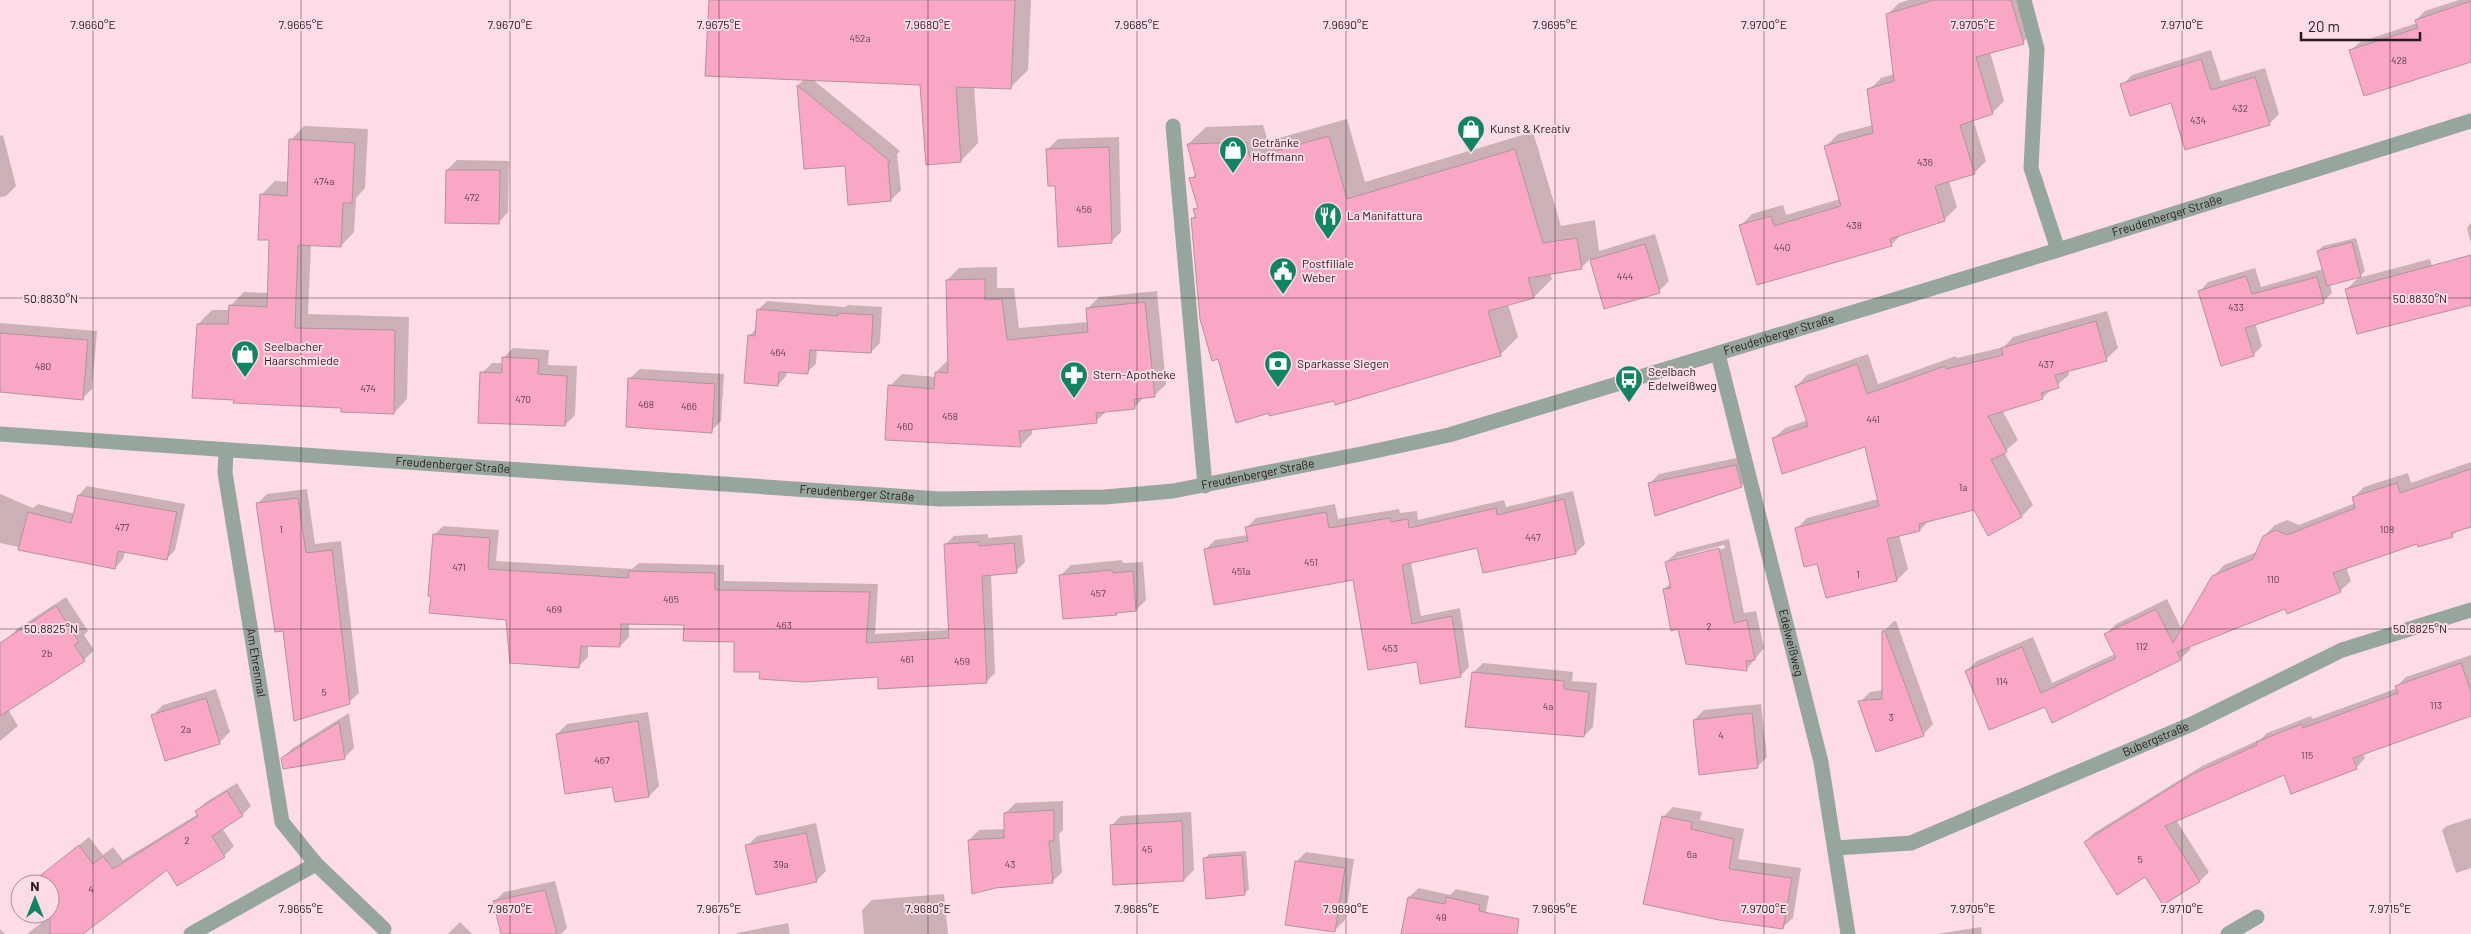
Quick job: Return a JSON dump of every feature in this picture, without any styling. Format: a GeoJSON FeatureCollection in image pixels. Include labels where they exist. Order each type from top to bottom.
{"type":"FeatureCollection","features":[{"type":"Feature","properties":{"kind":"street"},"geometry":{"type":"LineString","coordinates":[[2024,0],[2037,49],[2031,168],[2058,250]]}},
{"type":"Feature","properties":{"kind":"street","name":"Freudenberger Straße"},"geometry":{"type":"LineString","coordinates":[[0,434],[940,499],[1105,497],[1205,486],[1449,434],[2058,250],[2471,121]]}},
{"type":"Feature","properties":{"kind":"street"},"geometry":{"type":"LineString","coordinates":[[1173,126],[1205,486]]}},
{"type":"Feature","properties":{"kind":"street","name":"Edelweißweg"},"geometry":{"type":"LineString","coordinates":[[1718,354],[1820,762],[1836,848],[1848,934]]}},
{"type":"Feature","properties":{"kind":"street","name":"Am Ehrenmal"},"geometry":{"type":"LineString","coordinates":[[226,450],[225,473],[282,822],[316,864],[384,928]]}},
{"type":"Feature","properties":{"kind":"street","name":"Bubergstraße"},"geometry":{"type":"LineString","coordinates":[[1836,848],[1911,843],[2192,724],[2342,650],[2471,610]]}},
{"type":"Feature","properties":{"kind":"street"},"geometry":{"type":"LineString","coordinates":[[191,934],[316,864]]}},
{"type":"Feature","properties":{"kind":"street"},"geometry":{"type":"LineString","coordinates":[[2228,934],[2257,917]]}},
{"type":"Feature","properties":{"kind":"building"},"geometry":{"type":"Polygon","coordinates":[[[709,0],[1015,0],[1011,89],[956,87],[961,162],[926,165],[920,85],[705,76],[709,0]]]}},
{"type":"Feature","properties":{"kind":"building"},"geometry":{"type":"Polygon","coordinates":[[[1934,0],[2011,0],[2024,44],[1976,57],[1993,114],[1960,125],[1975,174],[1935,186],[1945,221],[1890,239],[1892,246],[1757,285],[1739,225],[1771,216],[1774,226],[1841,206],[1824,146],[1873,133],[1867,89],[1894,81],[1886,14],[1934,0]]]}},
{"type":"Feature","properties":{"kind":"building"},"geometry":{"type":"Polygon","coordinates":[[[2471,1],[2471,62],[2364,96],[2349,50],[2418,28],[2415,20],[2471,1]]]}},
{"type":"Feature","properties":{"kind":"building"},"geometry":{"type":"Polygon","coordinates":[[[2201,59],[2211,90],[2255,77],[2270,125],[2185,150],[2171,103],[2130,116],[2120,84],[2201,59]]]}},
{"type":"Feature","properties":{"kind":"building"},"geometry":{"type":"Polygon","coordinates":[[[797,85],[891,162],[888,162],[891,201],[848,205],[845,166],[804,169],[797,85]]]}},
{"type":"Feature","properties":{"kind":"building"},"geometry":{"type":"Polygon","coordinates":[[[1329,136],[1347,199],[1515,149],[1543,243],[1577,238],[1582,269],[1528,278],[1534,298],[1488,311],[1501,356],[1335,405],[1334,401],[1269,416],[1269,413],[1236,423],[1218,359],[1212,361],[1200,319],[1191,218],[1196,218],[1193,209],[1198,208],[1189,178],[1196,177],[1187,144],[1246,142],[1250,158],[1329,136]]]}},
{"type":"Feature","properties":{"kind":"building"},"geometry":{"type":"Polygon","coordinates":[[[289,139],[355,143],[352,203],[343,203],[341,247],[298,245],[295,328],[395,330],[394,414],[341,412],[341,408],[233,403],[234,400],[192,398],[197,324],[228,324],[229,305],[267,307],[269,240],[258,240],[260,194],[287,196],[289,139]]]}},
{"type":"Feature","properties":{"kind":"building"},"geometry":{"type":"Polygon","coordinates":[[[1109,147],[1112,243],[1058,247],[1055,186],[1048,186],[1046,149],[1109,147]]]}},
{"type":"Feature","properties":{"kind":"building"},"geometry":{"type":"Polygon","coordinates":[[[446,170],[500,170],[499,224],[445,223],[446,170]]]}},
{"type":"Feature","properties":{"kind":"building"},"geometry":{"type":"Polygon","coordinates":[[[2352,242],[2361,277],[2327,286],[2317,251],[2352,242]]]}},
{"type":"Feature","properties":{"kind":"building"},"geometry":{"type":"Polygon","coordinates":[[[1645,244],[1660,293],[1604,309],[1590,260],[1645,244]]]}},
{"type":"Feature","properties":{"kind":"building"},"geometry":{"type":"Polygon","coordinates":[[[2471,255],[2471,305],[2357,334],[2345,289],[2471,255]]]}},
{"type":"Feature","properties":{"kind":"building"},"geometry":{"type":"Polygon","coordinates":[[[2246,276],[2252,294],[2317,277],[2324,303],[2245,328],[2254,356],[2221,366],[2198,291],[2246,276]]]}},
{"type":"Feature","properties":{"kind":"building"},"geometry":{"type":"Polygon","coordinates":[[[985,279],[985,300],[1002,299],[1007,340],[1088,332],[1086,308],[1145,302],[1155,397],[1134,399],[1135,409],[1096,413],[1097,423],[1019,431],[1021,447],[885,440],[888,385],[934,389],[935,372],[948,373],[946,280],[985,279]]]}},
{"type":"Feature","properties":{"kind":"building"},"geometry":{"type":"Polygon","coordinates":[[[757,309],[838,316],[838,313],[873,315],[871,353],[810,350],[808,374],[779,372],[778,386],[744,383],[748,335],[755,336],[757,309]]]}},
{"type":"Feature","properties":{"kind":"building"},"geometry":{"type":"Polygon","coordinates":[[[2096,321],[2107,361],[2055,375],[2059,388],[2041,393],[2043,399],[1988,416],[2007,452],[1991,460],[2022,517],[1988,536],[1974,510],[1919,524],[1920,531],[1887,539],[1897,581],[1826,598],[1817,564],[1804,567],[1795,528],[1879,506],[1865,447],[1782,474],[1772,438],[1808,426],[1795,386],[1857,364],[1867,394],[1945,366],[1946,369],[2003,355],[2001,348],[2096,321]]]}},
{"type":"Feature","properties":{"kind":"building"},"geometry":{"type":"Polygon","coordinates":[[[0,333],[88,340],[83,400],[0,392],[0,333]]]}},
{"type":"Feature","properties":{"kind":"building"},"geometry":{"type":"Polygon","coordinates":[[[502,357],[539,359],[538,374],[567,376],[565,426],[478,423],[480,372],[502,373],[502,357]]]}},
{"type":"Feature","properties":{"kind":"building"},"geometry":{"type":"Polygon","coordinates":[[[628,378],[715,384],[712,433],[626,427],[628,378]]]}},
{"type":"Feature","properties":{"kind":"building"},"geometry":{"type":"Polygon","coordinates":[[[1736,465],[1742,487],[1655,516],[1648,483],[1736,465]]]}},
{"type":"Feature","properties":{"kind":"building"},"geometry":{"type":"Polygon","coordinates":[[[2471,469],[2471,527],[2451,533],[2453,537],[2418,547],[2417,544],[2333,573],[2341,592],[2287,614],[2285,609],[2177,652],[2181,660],[2052,723],[2045,707],[1989,730],[1965,671],[2022,647],[2041,693],[2116,658],[2104,634],[2156,609],[2173,643],[2212,576],[2253,559],[2263,536],[2276,530],[2287,535],[2355,508],[2352,497],[2397,483],[2400,493],[2471,469]]]}},
{"type":"Feature","properties":{"kind":"building"},"geometry":{"type":"Polygon","coordinates":[[[78,495],[177,512],[167,560],[118,551],[115,569],[18,550],[28,512],[71,523],[78,495]]]}},
{"type":"Feature","properties":{"kind":"building"},"geometry":{"type":"Polygon","coordinates":[[[298,498],[306,553],[332,550],[350,704],[294,721],[283,631],[275,632],[256,503],[298,498]]]}},
{"type":"Feature","properties":{"kind":"building"},"geometry":{"type":"Polygon","coordinates":[[[1564,499],[1576,554],[1483,573],[1477,548],[1402,565],[1412,624],[1452,616],[1461,677],[1420,684],[1417,662],[1368,670],[1353,580],[1214,605],[1204,549],[1248,541],[1245,527],[1326,512],[1329,528],[1390,518],[1391,522],[1408,519],[1409,528],[1496,508],[1497,515],[1564,499]]]}},
{"type":"Feature","properties":{"kind":"building"},"geometry":{"type":"Polygon","coordinates":[[[433,534],[490,538],[488,569],[628,578],[629,571],[715,573],[715,590],[870,592],[866,643],[949,638],[944,544],[979,542],[979,546],[1014,543],[1017,573],[982,576],[987,683],[878,689],[878,677],[804,682],[759,679],[760,672],[734,672],[734,642],[683,641],[684,625],[621,624],[620,647],[581,646],[579,668],[510,663],[506,620],[429,613],[431,597],[428,596],[433,534]]]}},
{"type":"Feature","properties":{"kind":"building"},"geometry":{"type":"Polygon","coordinates":[[[1719,548],[1734,623],[1747,620],[1755,660],[1746,661],[1747,671],[1686,664],[1678,629],[1671,631],[1663,589],[1671,588],[1665,562],[1719,548]]]}},
{"type":"Feature","properties":{"kind":"building"},"geometry":{"type":"Polygon","coordinates":[[[1112,570],[1113,573],[1133,571],[1136,611],[1116,613],[1117,615],[1063,619],[1059,575],[1112,570]]]}},
{"type":"Feature","properties":{"kind":"building"},"geometry":{"type":"Polygon","coordinates":[[[56,606],[79,642],[74,645],[85,661],[0,716],[0,643],[56,606]]]}},
{"type":"Feature","properties":{"kind":"building"},"geometry":{"type":"Polygon","coordinates":[[[1882,631],[1885,631],[1924,736],[1876,752],[1858,701],[1882,699],[1882,631]]]}},
{"type":"Feature","properties":{"kind":"building"},"geometry":{"type":"Polygon","coordinates":[[[2461,663],[2471,691],[2471,716],[2353,758],[2357,769],[2291,794],[2284,775],[2165,826],[2200,882],[2163,905],[2145,877],[2117,895],[2084,842],[2191,775],[2257,745],[2256,742],[2302,724],[2303,728],[2398,693],[2395,686],[2461,663]]]}},
{"type":"Feature","properties":{"kind":"building"},"geometry":{"type":"Polygon","coordinates":[[[1472,672],[1564,681],[1564,689],[1589,692],[1584,737],[1465,727],[1472,672]]]}},
{"type":"Feature","properties":{"kind":"building"},"geometry":{"type":"Polygon","coordinates":[[[206,698],[220,744],[165,761],[151,715],[206,698]]]}},
{"type":"Feature","properties":{"kind":"building"},"geometry":{"type":"Polygon","coordinates":[[[1752,713],[1758,768],[1699,775],[1693,720],[1752,713]]]}},
{"type":"Feature","properties":{"kind":"building"},"geometry":{"type":"Polygon","coordinates":[[[638,721],[649,797],[615,802],[612,787],[565,794],[556,734],[638,721]]]}},
{"type":"Feature","properties":{"kind":"building"},"geometry":{"type":"Polygon","coordinates":[[[339,722],[345,759],[283,769],[281,758],[339,722]]]}},
{"type":"Feature","properties":{"kind":"building"},"geometry":{"type":"Polygon","coordinates":[[[227,791],[243,816],[212,836],[225,857],[177,886],[167,870],[83,934],[50,934],[50,924],[60,924],[60,874],[42,874],[79,845],[93,864],[103,856],[113,869],[198,816],[195,811],[227,791]]]}},
{"type":"Feature","properties":{"kind":"building"},"geometry":{"type":"Polygon","coordinates":[[[1054,810],[1054,841],[1049,841],[1053,883],[995,888],[972,894],[968,840],[1004,838],[1004,813],[1054,810]]]}},
{"type":"Feature","properties":{"kind":"building"},"geometry":{"type":"Polygon","coordinates":[[[1662,816],[1692,822],[1691,829],[1734,839],[1729,869],[1792,878],[1783,929],[1719,920],[1643,904],[1662,816]]]}},
{"type":"Feature","properties":{"kind":"building"},"geometry":{"type":"Polygon","coordinates":[[[1182,821],[1184,881],[1113,885],[1110,825],[1182,821]]]}},
{"type":"Feature","properties":{"kind":"building"},"geometry":{"type":"Polygon","coordinates":[[[806,833],[817,882],[756,895],[745,845],[806,833]]]}},
{"type":"Feature","properties":{"kind":"building"},"geometry":{"type":"Polygon","coordinates":[[[1242,855],[1245,895],[1206,899],[1203,858],[1242,855]]]}},
{"type":"Feature","properties":{"kind":"building"},"geometry":{"type":"Polygon","coordinates":[[[1295,861],[1345,868],[1335,932],[1285,925],[1295,861]]]}},
{"type":"Feature","properties":{"kind":"building"},"geometry":{"type":"Polygon","coordinates":[[[545,890],[557,934],[501,934],[493,901],[545,890]]]}},
{"type":"Feature","properties":{"kind":"building"},"geometry":{"type":"Polygon","coordinates":[[[1408,897],[1445,904],[1446,897],[1480,905],[1479,911],[1519,919],[1517,934],[1401,934],[1408,897]]]}},
{"type":"Feature","properties":{"kind":"place","name":"Kunst & Kreativ"},"geometry":{"type":"Point","coordinates":[1471,153]}},
{"type":"Feature","properties":{"kind":"place","name":"Getränke Hoffmann"},"geometry":{"type":"Point","coordinates":[1233,174]}},
{"type":"Feature","properties":{"kind":"place","name":"La Manifattura"},"geometry":{"type":"Point","coordinates":[1328,240]}},
{"type":"Feature","properties":{"kind":"place","name":"Postfiliale Weber"},"geometry":{"type":"Point","coordinates":[1283,295]}},
{"type":"Feature","properties":{"kind":"place","name":"Seelbacher Haarschmiede"},"geometry":{"type":"Point","coordinates":[245,378]}},
{"type":"Feature","properties":{"kind":"place","name":"Sparkasse Siegen"},"geometry":{"type":"Point","coordinates":[1278,388]}},
{"type":"Feature","properties":{"kind":"place","name":"Stern-Apotheke"},"geometry":{"type":"Point","coordinates":[1074,399]}},
{"type":"Feature","properties":{"kind":"place","name":"Seelbach Edelweißweg"},"geometry":{"type":"Point","coordinates":[1629,403]}}]}
